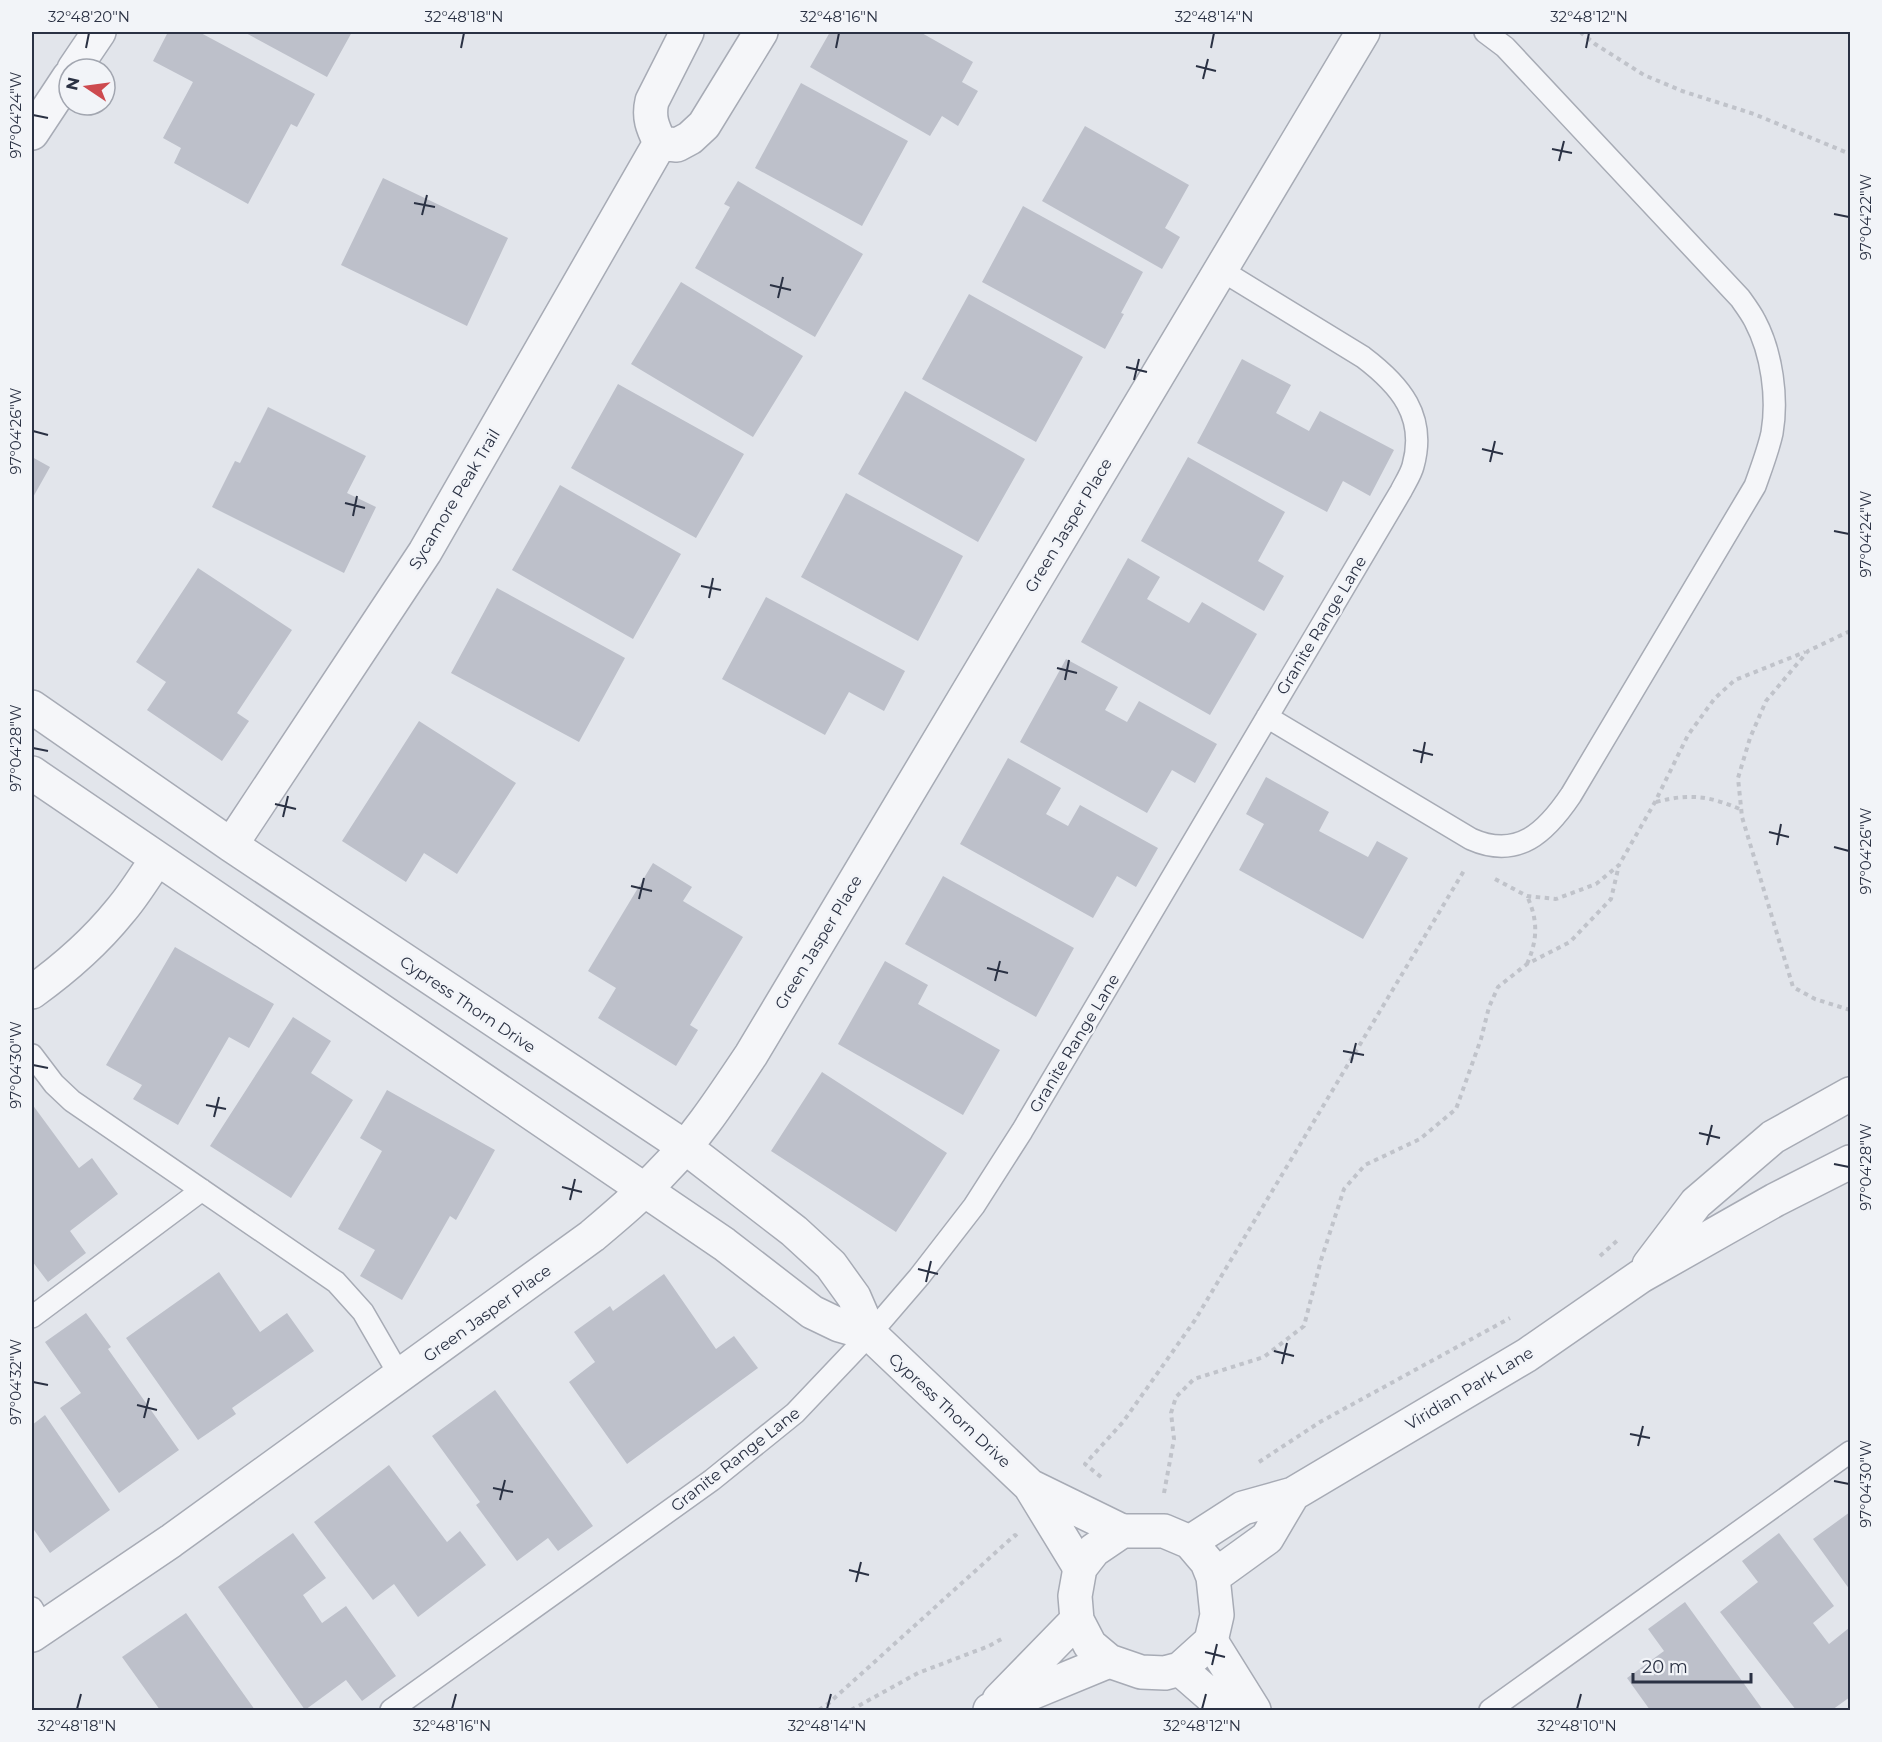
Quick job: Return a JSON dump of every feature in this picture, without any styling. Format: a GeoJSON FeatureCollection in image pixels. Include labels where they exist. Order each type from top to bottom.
{"type":"FeatureCollection","features":[{"type":"Feature","properties":{"kind":"street"},"geometry":{"type":"LineString","coordinates":[[82,57],[99,32]]}},
{"type":"Feature","properties":{"kind":"street"},"geometry":{"type":"LineString","coordinates":[[687,32],[652,101],[651,126],[660,143],[677,145],[690,138],[704,124],[760,32]]}},
{"type":"Feature","properties":{"kind":"street","name":"Green Jasper Place"},"geometry":{"type":"LineString","coordinates":[[35,1623],[171,1541],[592,1236],[645,1190],[685,1148],[722,1099],[751,1055],[1363,32]]}},
{"type":"Feature","properties":{"kind":"street"},"geometry":{"type":"LineString","coordinates":[[32,133],[57,94]]}},
{"type":"Feature","properties":{"kind":"street","name":"Sycamore Peak Trail"},"geometry":{"type":"LineString","coordinates":[[231,845],[425,552],[660,143]]}},
{"type":"Feature","properties":{"kind":"street","name":"Cypress Thorn Drive"},"geometry":{"type":"LineString","coordinates":[[32,707],[231,845],[685,1148],[794,1231],[831,1265],[854,1297],[870,1334],[1030,1486],[1080,1568]]}},
{"type":"Feature","properties":{"kind":"street","name":"Cypress Thorn Drive"},"geometry":{"type":"LineString","coordinates":[[32,773],[724,1244],[812,1312],[839,1325],[870,1334]]}},
{"type":"Feature","properties":{"kind":"street"},"geometry":{"type":"LineString","coordinates":[[32,992],[98,936],[121,910],[157,859]]}},
{"type":"Feature","properties":{"kind":"street","name":"Viridian Park Lane"},"geometry":{"type":"LineString","coordinates":[[1641,1276],[1696,1203],[1773,1137],[1851,1094]]}},
{"type":"Feature","properties":{"kind":"street","name":"Viridian Park Lane"},"geometry":{"type":"LineString","coordinates":[[1190,1542],[1243,1508],[1293,1494],[1527,1355],[1641,1276],[1775,1200],[1851,1162]]}},
{"type":"Feature","properties":{"kind":"street","name":"Cypress Thorn Drive"},"geometry":{"type":"LineString","coordinates":[[1030,1486],[1122,1531]]}},
{"type":"Feature","properties":{"kind":"street","name":"Viridian Park Lane"},"geometry":{"type":"LineString","coordinates":[[1213,1577],[1267,1538],[1293,1494]]}},
{"type":"Feature","properties":{"kind":"street"},"geometry":{"type":"LineString","coordinates":[[1122,1531],[1164,1531],[1190,1542],[1207,1562],[1213,1577],[1217,1615],[1211,1641],[1180,1669],[1165,1673],[1141,1672],[1109,1661],[1090,1645],[1077,1620],[1075,1596],[1080,1568],[1094,1550],[1122,1531]]}},
{"type":"Feature","properties":{"kind":"street"},"geometry":{"type":"LineString","coordinates":[[990,1710],[1077,1620]]}},
{"type":"Feature","properties":{"kind":"street"},"geometry":{"type":"LineString","coordinates":[[1211,1641],[1254,1710]]}},
{"type":"Feature","properties":{"kind":"street"},"geometry":{"type":"LineString","coordinates":[[990,1710],[1109,1661]]}},
{"type":"Feature","properties":{"kind":"street"},"geometry":{"type":"LineString","coordinates":[[1180,1669],[1227,1710]]}},
{"type":"Feature","properties":{"kind":"lane"},"geometry":{"type":"LineString","coordinates":[[1267,717],[1484,844],[1496,847],[1525,842],[1541,832],[1556,817],[1566,802],[1755,486],[1772,433],[1775,400],[1765,346],[1755,322],[1740,298],[1505,47],[1485,32]]}},
{"type":"Feature","properties":{"kind":"lane","name":"Granite Range Lane"},"geometry":{"type":"LineString","coordinates":[[391,1710],[712,1480],[757,1445],[795,1413],[920,1277],[974,1206],[1010,1149],[1413,468],[1417,447],[1416,425],[1410,407],[1384,374],[1363,357],[1221,270]]}},
{"type":"Feature","properties":{"kind":"lane"},"geometry":{"type":"LineString","coordinates":[[32,1055],[54,1084],[72,1101],[336,1282],[363,1311],[400,1376]]}},
{"type":"Feature","properties":{"kind":"lane"},"geometry":{"type":"LineString","coordinates":[[32,1317],[202,1190]]}},
{"type":"Feature","properties":{"kind":"lane"},"geometry":{"type":"LineString","coordinates":[[1490,1710],[1851,1452]]}},
{"type":"Feature","properties":{"kind":"path"},"geometry":{"type":"LineString","coordinates":[[1580,32],[1644,75],[1754,114],[1851,154]]}},
{"type":"Feature","properties":{"kind":"path"},"geometry":{"type":"LineString","coordinates":[[1162,1500],[1174,1439],[1171,1413],[1176,1396],[1194,1378],[1264,1357],[1304,1326],[1321,1260],[1344,1188],[1365,1165],[1420,1139],[1456,1109],[1489,1007],[1498,987],[1527,964],[1570,942],[1611,899],[1619,865],[1655,802],[1688,735],[1715,698],[1735,680],[1851,631]]}},
{"type":"Feature","properties":{"kind":"path"},"geometry":{"type":"LineString","coordinates":[[1808,651],[1766,701],[1750,738],[1738,778],[1750,844],[1793,987],[1815,999],[1851,1010]]}},
{"type":"Feature","properties":{"kind":"path"},"geometry":{"type":"LineString","coordinates":[[1655,802],[1676,797],[1698,796],[1720,801],[1742,810]]}},
{"type":"Feature","properties":{"kind":"path"},"geometry":{"type":"LineString","coordinates":[[1108,1482],[1085,1464],[1123,1422],[1195,1320],[1448,895],[1484,844]]}},
{"type":"Feature","properties":{"kind":"path"},"geometry":{"type":"LineString","coordinates":[[1468,864],[1527,896],[1556,899],[1596,884],[1619,865]]}},
{"type":"Feature","properties":{"kind":"path"},"geometry":{"type":"LineString","coordinates":[[1527,896],[1534,912],[1536,930],[1534,948],[1527,964]]}},
{"type":"Feature","properties":{"kind":"path"},"geometry":{"type":"LineString","coordinates":[[1599,1256],[1626,1233]]}},
{"type":"Feature","properties":{"kind":"path"},"geometry":{"type":"LineString","coordinates":[[1252,1467],[1320,1422],[1516,1315]]}},
{"type":"Feature","properties":{"kind":"path"},"geometry":{"type":"LineString","coordinates":[[819,1710],[829,1704],[1015,1535],[1022,1541]]}},
{"type":"Feature","properties":{"kind":"path"},"geometry":{"type":"LineString","coordinates":[[851,1710],[918,1673],[989,1646],[1007,1636]]}},
{"type":"Feature","properties":{"kind":"building"},"geometry":{"type":"Polygon","coordinates":[[[168,32],[199,32],[315,94],[297,127],[291,124],[248,204],[174,163],[181,148],[163,138],[193,82],[153,61],[168,32]]]}},
{"type":"Feature","properties":{"kind":"building"},"geometry":{"type":"Polygon","coordinates":[[[244,32],[352,32],[327,77],[244,32]]]}},
{"type":"Feature","properties":{"kind":"building"},"geometry":{"type":"Polygon","coordinates":[[[830,32],[920,32],[973,62],[962,82],[978,91],[958,126],[942,116],[930,136],[810,67],[830,32]]]}},
{"type":"Feature","properties":{"kind":"building"},"geometry":{"type":"Polygon","coordinates":[[[801,83],[908,141],[862,226],[755,168],[801,83]]]}},
{"type":"Feature","properties":{"kind":"building"},"geometry":{"type":"Polygon","coordinates":[[[1085,126],[1189,185],[1165,228],[1180,237],[1162,269],[1042,201],[1085,126]]]}},
{"type":"Feature","properties":{"kind":"building"},"geometry":{"type":"Polygon","coordinates":[[[383,178],[508,238],[467,326],[341,265],[383,178]]]}},
{"type":"Feature","properties":{"kind":"building"},"geometry":{"type":"Polygon","coordinates":[[[738,181],[863,254],[815,337],[695,268],[730,207],[724,204],[738,181]]]}},
{"type":"Feature","properties":{"kind":"building"},"geometry":{"type":"Polygon","coordinates":[[[1023,206],[1143,272],[1105,349],[982,282],[1023,206]]]}},
{"type":"Feature","properties":{"kind":"building"},"geometry":{"type":"Polygon","coordinates":[[[681,282],[803,356],[753,437],[631,364],[681,282]]]}},
{"type":"Feature","properties":{"kind":"building"},"geometry":{"type":"Polygon","coordinates":[[[969,294],[1083,357],[1036,442],[922,379],[969,294]]]}},
{"type":"Feature","properties":{"kind":"building"},"geometry":{"type":"Polygon","coordinates":[[[1242,359],[1291,385],[1276,413],[1309,431],[1320,411],[1394,450],[1370,496],[1343,481],[1327,512],[1197,443],[1242,359]]]}},
{"type":"Feature","properties":{"kind":"building"},"geometry":{"type":"Polygon","coordinates":[[[618,384],[744,454],[696,538],[571,468],[618,384]]]}},
{"type":"Feature","properties":{"kind":"building"},"geometry":{"type":"Polygon","coordinates":[[[905,391],[1025,459],[978,542],[858,474],[905,391]]]}},
{"type":"Feature","properties":{"kind":"building"},"geometry":{"type":"Polygon","coordinates":[[[268,407],[366,456],[347,493],[376,507],[344,573],[212,507],[235,461],[240,463],[268,407]]]}},
{"type":"Feature","properties":{"kind":"building"},"geometry":{"type":"Polygon","coordinates":[[[32,457],[50,467],[32,499],[32,457]]]}},
{"type":"Feature","properties":{"kind":"building"},"geometry":{"type":"Polygon","coordinates":[[[1188,457],[1285,512],[1258,561],[1284,576],[1264,611],[1141,541],[1188,457]]]}},
{"type":"Feature","properties":{"kind":"building"},"geometry":{"type":"Polygon","coordinates":[[[560,485],[681,554],[633,639],[512,570],[560,485]]]}},
{"type":"Feature","properties":{"kind":"building"},"geometry":{"type":"Polygon","coordinates":[[[846,493],[963,556],[918,641],[801,577],[846,493]]]}},
{"type":"Feature","properties":{"kind":"building"},"geometry":{"type":"Polygon","coordinates":[[[1128,558],[1160,577],[1147,599],[1189,623],[1202,602],[1257,634],[1210,715],[1081,642],[1128,558]]]}},
{"type":"Feature","properties":{"kind":"building"},"geometry":{"type":"Polygon","coordinates":[[[198,568],[292,630],[237,713],[249,721],[222,761],[147,710],[166,682],[136,662],[198,568]]]}},
{"type":"Feature","properties":{"kind":"building"},"geometry":{"type":"Polygon","coordinates":[[[497,588],[625,658],[579,742],[451,673],[497,588]]]}},
{"type":"Feature","properties":{"kind":"building"},"geometry":{"type":"Polygon","coordinates":[[[766,597],[905,671],[884,711],[849,692],[825,735],[722,679],[766,597]]]}},
{"type":"Feature","properties":{"kind":"building"},"geometry":{"type":"Polygon","coordinates":[[[1066,659],[1118,687],[1105,710],[1127,722],[1139,701],[1217,744],[1195,783],[1172,770],[1147,813],[1020,742],[1066,659]]]}},
{"type":"Feature","properties":{"kind":"building"},"geometry":{"type":"Polygon","coordinates":[[[419,721],[516,783],[457,874],[424,853],[406,882],[342,841],[419,721]]]}},
{"type":"Feature","properties":{"kind":"building"},"geometry":{"type":"Polygon","coordinates":[[[1008,758],[1061,788],[1046,814],[1068,826],[1080,805],[1158,848],[1136,887],[1117,876],[1093,918],[960,844],[1008,758]]]}},
{"type":"Feature","properties":{"kind":"building"},"geometry":{"type":"Polygon","coordinates":[[[1266,777],[1329,812],[1319,831],[1368,857],[1377,841],[1408,858],[1363,939],[1239,870],[1264,824],[1246,814],[1266,777]]]}},
{"type":"Feature","properties":{"kind":"building"},"geometry":{"type":"Polygon","coordinates":[[[653,863],[692,887],[683,901],[743,937],[690,1025],[698,1030],[676,1066],[598,1018],[616,988],[588,971],[653,863]]]}},
{"type":"Feature","properties":{"kind":"building"},"geometry":{"type":"Polygon","coordinates":[[[943,876],[1074,948],[1036,1017],[905,944],[943,876]]]}},
{"type":"Feature","properties":{"kind":"building"},"geometry":{"type":"Polygon","coordinates":[[[175,947],[274,1004],[249,1048],[229,1037],[178,1125],[133,1099],[142,1085],[106,1065],[175,947]]]}},
{"type":"Feature","properties":{"kind":"building"},"geometry":{"type":"Polygon","coordinates":[[[885,961],[928,985],[918,1004],[1000,1050],[963,1115],[838,1044],[885,961]]]}},
{"type":"Feature","properties":{"kind":"building"},"geometry":{"type":"Polygon","coordinates":[[[293,1017],[331,1041],[311,1073],[353,1100],[291,1198],[210,1146],[293,1017]]]}},
{"type":"Feature","properties":{"kind":"building"},"geometry":{"type":"Polygon","coordinates":[[[822,1072],[947,1153],[896,1232],[771,1151],[822,1072]]]}},
{"type":"Feature","properties":{"kind":"building"},"geometry":{"type":"Polygon","coordinates":[[[387,1090],[495,1150],[456,1220],[450,1216],[402,1300],[360,1276],[375,1250],[338,1229],[382,1151],[360,1138],[387,1090]]]}},
{"type":"Feature","properties":{"kind":"building"},"geometry":{"type":"Polygon","coordinates":[[[32,1104],[79,1168],[92,1158],[118,1194],[70,1231],[86,1253],[48,1282],[32,1261],[32,1104]]]}},
{"type":"Feature","properties":{"kind":"building"},"geometry":{"type":"Polygon","coordinates":[[[219,1272],[260,1332],[287,1313],[314,1351],[232,1408],[236,1414],[198,1440],[126,1338],[219,1272]]]}},
{"type":"Feature","properties":{"kind":"building"},"geometry":{"type":"Polygon","coordinates":[[[664,1274],[716,1349],[734,1336],[758,1368],[627,1464],[569,1382],[595,1362],[574,1332],[610,1306],[613,1311],[664,1274]]]}},
{"type":"Feature","properties":{"kind":"building"},"geometry":{"type":"Polygon","coordinates":[[[86,1313],[111,1347],[108,1349],[179,1450],[119,1493],[60,1408],[81,1393],[45,1342],[86,1313]]]}},
{"type":"Feature","properties":{"kind":"building"},"geometry":{"type":"Polygon","coordinates":[[[495,1390],[593,1526],[558,1551],[548,1538],[517,1561],[476,1505],[480,1502],[432,1436],[495,1390]]]}},
{"type":"Feature","properties":{"kind":"building"},"geometry":{"type":"Polygon","coordinates":[[[45,1415],[110,1510],[50,1553],[32,1527],[32,1425],[45,1415]]]}},
{"type":"Feature","properties":{"kind":"building"},"geometry":{"type":"Polygon","coordinates":[[[389,1465],[447,1542],[460,1531],[486,1565],[418,1617],[394,1584],[373,1600],[314,1522],[389,1465]]]}},
{"type":"Feature","properties":{"kind":"building"},"geometry":{"type":"Polygon","coordinates":[[[1850,1512],[1850,1590],[1813,1539],[1850,1512]]]}},
{"type":"Feature","properties":{"kind":"building"},"geometry":{"type":"Polygon","coordinates":[[[293,1533],[326,1578],[303,1595],[322,1623],[346,1606],[396,1676],[362,1701],[346,1680],[305,1710],[218,1587],[293,1533]]]}},
{"type":"Feature","properties":{"kind":"building"},"geometry":{"type":"Polygon","coordinates":[[[1779,1533],[1834,1606],[1813,1623],[1829,1644],[1849,1628],[1850,1630],[1850,1697],[1832,1710],[1796,1710],[1720,1612],[1758,1582],[1742,1561],[1779,1533]]]}},
{"type":"Feature","properties":{"kind":"building"},"geometry":{"type":"Polygon","coordinates":[[[1685,1602],[1763,1710],[1650,1710],[1627,1678],[1664,1651],[1648,1629],[1685,1602]]]}},
{"type":"Feature","properties":{"kind":"building"},"geometry":{"type":"Polygon","coordinates":[[[186,1613],[255,1710],[160,1710],[122,1657],[186,1613]]]}}]}
